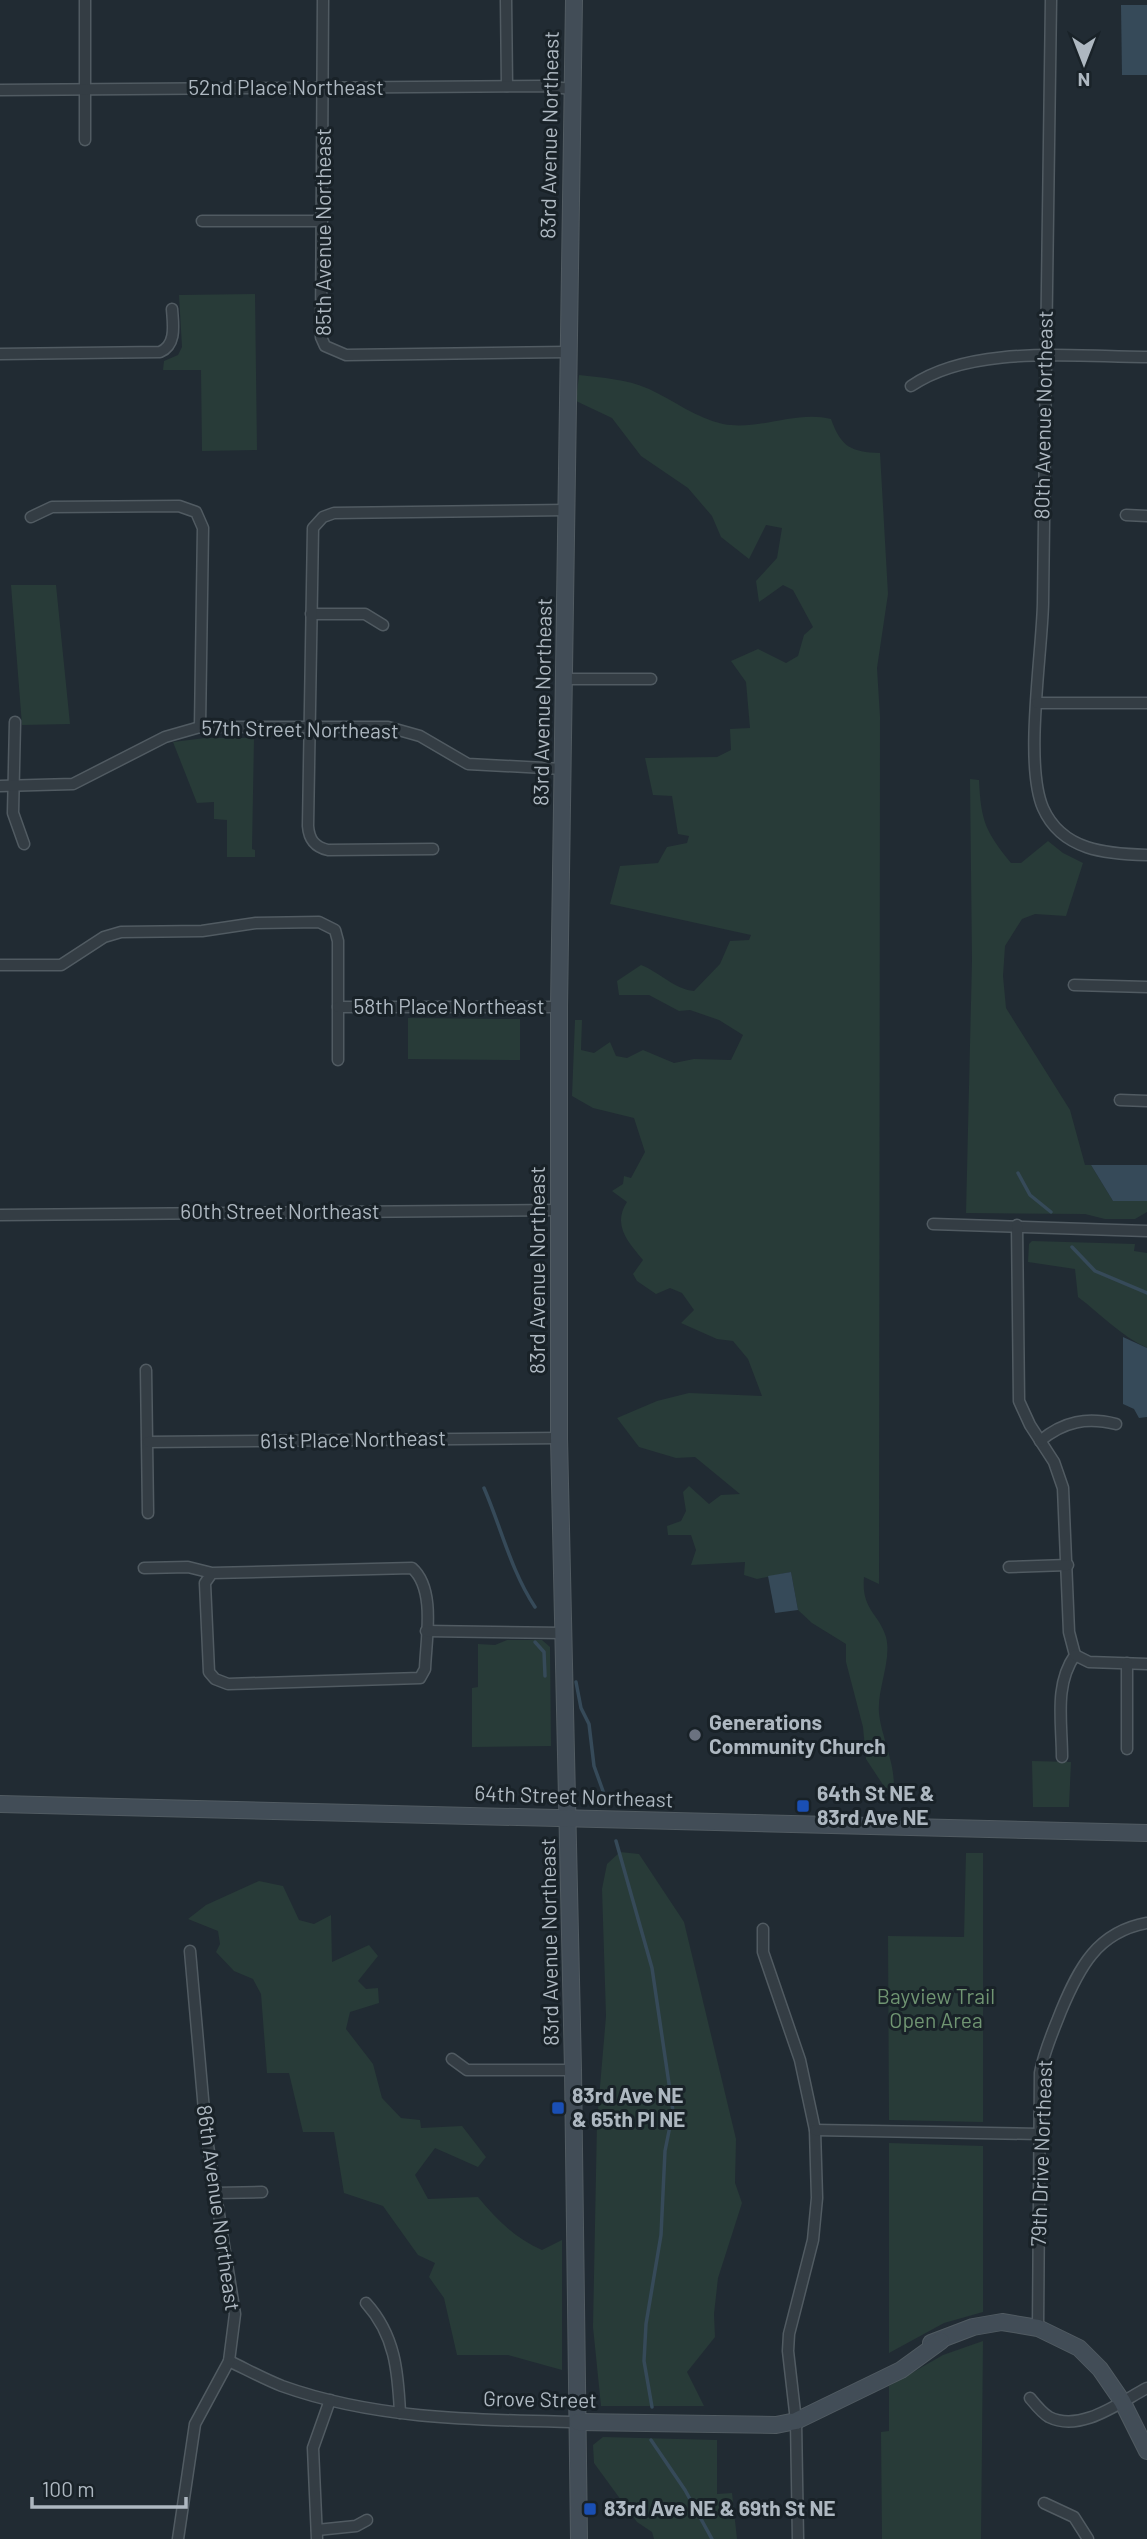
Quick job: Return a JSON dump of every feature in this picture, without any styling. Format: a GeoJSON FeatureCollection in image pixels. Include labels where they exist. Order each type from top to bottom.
{"type":"FeatureCollection","features":[{"type":"Feature","properties":{"kind":"street"},"geometry":{"type":"LineString","coordinates":[[85,0],[85,140]]}},
{"type":"Feature","properties":{"kind":"street","name":"85th Avenue Northeast"},"geometry":{"type":"LineString","coordinates":[[323,0],[321,337],[324,346],[346,355],[567,352]]}},
{"type":"Feature","properties":{"kind":"street"},"geometry":{"type":"LineString","coordinates":[[506,0],[507,86]]}},
{"type":"Feature","properties":{"kind":"street","name":"83rd Avenue Northeast"},"geometry":{"type":"LineString","coordinates":[[573,0],[559,1007],[559,1438],[573,2070],[579,2539]]}},
{"type":"Feature","properties":{"kind":"street","name":"80th Avenue Northeast"},"geometry":{"type":"LineString","coordinates":[[1051,0],[1043,604],[1037,703],[1038,788],[1043,808],[1054,826],[1088,849],[1112,854],[1147,855]]}},
{"type":"Feature","properties":{"kind":"street","name":"52nd PIace Northeast"},"geometry":{"type":"LineString","coordinates":[[0,90],[507,86],[572,89]]}},
{"type":"Feature","properties":{"kind":"street"},"geometry":{"type":"LineString","coordinates":[[202,221],[322,221]]}},
{"type":"Feature","properties":{"kind":"street"},"geometry":{"type":"LineString","coordinates":[[0,354],[160,352],[167,349],[172,342],[172,309]]}},
{"type":"Feature","properties":{"kind":"street"},"geometry":{"type":"LineString","coordinates":[[911,386],[934,372],[960,363],[988,358],[1147,357]]}},
{"type":"Feature","properties":{"kind":"street"},"geometry":{"type":"LineString","coordinates":[[31,517],[52,508],[179,506],[196,512],[203,528],[200,727]]}},
{"type":"Feature","properties":{"kind":"street"},"geometry":{"type":"LineString","coordinates":[[433,849],[328,850],[314,843],[308,826],[312,535],[315,524],[327,515],[567,510]]}},
{"type":"Feature","properties":{"kind":"street"},"geometry":{"type":"LineString","coordinates":[[1126,515],[1147,516]]}},
{"type":"Feature","properties":{"kind":"street"},"geometry":{"type":"LineString","coordinates":[[311,614],[365,614],[383,625]]}},
{"type":"Feature","properties":{"kind":"street"},"geometry":{"type":"LineString","coordinates":[[564,679],[651,679]]}},
{"type":"Feature","properties":{"kind":"street"},"geometry":{"type":"LineString","coordinates":[[1037,703],[1147,703]]}},
{"type":"Feature","properties":{"kind":"street"},"geometry":{"type":"LineString","coordinates":[[15,722],[13,813],[24,844]]}},
{"type":"Feature","properties":{"kind":"street","name":"57th Street Northeast"},"geometry":{"type":"LineString","coordinates":[[0,786],[73,784],[165,737],[200,727],[400,729],[419,736],[468,764],[487,768],[562,769]]}},
{"type":"Feature","properties":{"kind":"street"},"geometry":{"type":"LineString","coordinates":[[0,965],[61,965],[104,937],[121,932],[202,930],[256,923],[319,922],[332,926],[338,941],[338,1060]]}},
{"type":"Feature","properties":{"kind":"street"},"geometry":{"type":"LineString","coordinates":[[1074,985],[1147,987]]}},
{"type":"Feature","properties":{"kind":"street","name":"58th Place Northeast"},"geometry":{"type":"LineString","coordinates":[[338,1007],[559,1007]]}},
{"type":"Feature","properties":{"kind":"street"},"geometry":{"type":"LineString","coordinates":[[1120,1100],[1147,1101]]}},
{"type":"Feature","properties":{"kind":"street","name":"60th Street Northeast"},"geometry":{"type":"LineString","coordinates":[[0,1215],[559,1210]]}},
{"type":"Feature","properties":{"kind":"street"},"geometry":{"type":"LineString","coordinates":[[933,1224],[1147,1231]]}},
{"type":"Feature","properties":{"kind":"street"},"geometry":{"type":"LineString","coordinates":[[1017,1225],[1017,1384],[1024,1414],[1054,1462],[1063,1488],[1070,1640],[1075,1655],[1089,1662],[1147,1664]]}},
{"type":"Feature","properties":{"kind":"street"},"geometry":{"type":"LineString","coordinates":[[146,1370],[148,1513]]}},
{"type":"Feature","properties":{"kind":"street"},"geometry":{"type":"LineString","coordinates":[[1040,1441],[1056,1429],[1091,1418],[1116,1424]]}},
{"type":"Feature","properties":{"kind":"street","name":"61st Place Northeast"},"geometry":{"type":"LineString","coordinates":[[148,1442],[559,1438]]}},
{"type":"Feature","properties":{"kind":"street"},"geometry":{"type":"LineString","coordinates":[[1009,1567],[1068,1565]]}},
{"type":"Feature","properties":{"kind":"street"},"geometry":{"type":"LineString","coordinates":[[144,1568],[188,1567],[212,1573],[412,1568],[423,1580],[426,1631],[425,1669],[421,1678],[228,1684],[215,1679],[209,1672],[205,1583],[212,1573]]}},
{"type":"Feature","properties":{"kind":"street"},"geometry":{"type":"LineString","coordinates":[[426,1631],[563,1633]]}},
{"type":"Feature","properties":{"kind":"street"},"geometry":{"type":"LineString","coordinates":[[1062,1757],[1061,1683],[1064,1670],[1075,1655]]}},
{"type":"Feature","properties":{"kind":"street"},"geometry":{"type":"LineString","coordinates":[[1127,1663],[1127,1749]]}},
{"type":"Feature","properties":{"kind":"street","name":"64th Street Northeast"},"geometry":{"type":"LineString","coordinates":[[0,1804],[1147,1833]]}},
{"type":"Feature","properties":{"kind":"street","name":"79th Drive Northeast"},"geometry":{"type":"LineString","coordinates":[[1038,2328],[1040,2073],[1044,2052],[1077,1974],[1095,1948],[1126,1928],[1147,1923]]}},
{"type":"Feature","properties":{"kind":"street"},"geometry":{"type":"LineString","coordinates":[[763,1929],[763,1952],[800,2060],[815,2130],[817,2198],[813,2240],[789,2333],[788,2351],[796,2421],[798,2539]]}},
{"type":"Feature","properties":{"kind":"street","name":"86th Avenue Northeast"},"geometry":{"type":"LineString","coordinates":[[178,2539],[195,2424],[229,2361],[235,2314],[206,2128],[190,1951]]}},
{"type":"Feature","properties":{"kind":"street"},"geometry":{"type":"LineString","coordinates":[[452,2059],[467,2070],[573,2070]]}},
{"type":"Feature","properties":{"kind":"street"},"geometry":{"type":"LineString","coordinates":[[815,2130],[1040,2134]]}},
{"type":"Feature","properties":{"kind":"street"},"geometry":{"type":"LineString","coordinates":[[216,2193],[262,2192]]}},
{"type":"Feature","properties":{"kind":"street"},"geometry":{"type":"LineString","coordinates":[[366,2303],[383,2322],[389,2337],[398,2370],[400,2413]]}},
{"type":"Feature","properties":{"kind":"street","name":"Grove Street"},"geometry":{"type":"LineString","coordinates":[[229,2361],[281,2385],[330,2400],[456,2420],[776,2425],[796,2421],[901,2371],[941,2341],[972,2327],[1002,2322],[1038,2328],[1079,2348],[1100,2369],[1122,2401],[1147,2451]]}},
{"type":"Feature","properties":{"kind":"street"},"geometry":{"type":"LineString","coordinates":[[1030,2398],[1046,2416],[1069,2421],[1091,2417],[1147,2388]]}},
{"type":"Feature","properties":{"kind":"street"},"geometry":{"type":"LineString","coordinates":[[330,2400],[313,2448],[317,2534],[356,2526],[367,2520]]}},
{"type":"Feature","properties":{"kind":"street"},"geometry":{"type":"LineString","coordinates":[[1044,2503],[1074,2517],[1088,2539]]}},
{"type":"Feature","properties":{"kind":"green space"},"geometry":{"type":"Polygon","coordinates":[[[255,294],[257,450],[202,451],[201,370],[163,370],[164,361],[178,355],[182,347],[179,295],[255,294]]]}},
{"type":"Feature","properties":{"kind":"green space"},"geometry":{"type":"Polygon","coordinates":[[[579,375],[615,379],[641,386],[694,413],[723,424],[750,425],[804,417],[831,419],[839,436],[848,446],[880,453],[888,594],[877,668],[880,717],[879,1584],[864,1577],[864,1588],[868,1604],[886,1637],[887,1655],[879,1713],[894,1778],[891,1797],[866,1759],[863,1727],[846,1662],[846,1644],[812,1623],[798,1610],[791,1572],[757,1579],[744,1575],[745,1562],[691,1565],[696,1550],[691,1535],[668,1535],[667,1526],[681,1521],[686,1511],[683,1492],[689,1486],[709,1504],[721,1495],[740,1494],[695,1457],[676,1458],[639,1447],[617,1418],[657,1401],[689,1393],[762,1396],[748,1359],[733,1341],[717,1339],[681,1323],[694,1310],[682,1293],[670,1288],[656,1294],[637,1281],[633,1274],[643,1260],[627,1240],[622,1226],[621,1218],[627,1202],[612,1191],[623,1184],[624,1176],[631,1178],[645,1152],[634,1118],[593,1108],[572,1096],[575,1020],[582,1020],[581,1050],[594,1053],[610,1042],[616,1056],[627,1058],[643,1050],[674,1063],[694,1059],[731,1060],[743,1035],[719,1020],[690,1010],[679,1011],[649,995],[619,995],[617,981],[641,965],[680,987],[694,991],[720,964],[730,941],[749,940],[751,935],[610,904],[620,866],[658,863],[667,847],[687,843],[689,836],[678,834],[672,796],[653,795],[645,758],[717,757],[731,750],[730,729],[750,728],[746,682],[731,661],[758,649],[786,663],[798,656],[804,635],[813,627],[793,590],[783,585],[759,602],[756,581],[777,558],[782,528],[766,525],[749,559],[721,537],[712,516],[688,488],[641,456],[612,418],[576,401],[579,375]]]}},
{"type":"Feature","properties":{"kind":"green space"},"geometry":{"type":"Polygon","coordinates":[[[11,585],[56,585],[70,724],[22,725],[11,585]]]}},
{"type":"Feature","properties":{"kind":"green space"},"geometry":{"type":"Polygon","coordinates":[[[205,738],[254,738],[252,849],[255,850],[255,857],[227,857],[227,820],[214,819],[214,802],[197,803],[173,742],[205,738]]]}},
{"type":"Feature","properties":{"kind":"green space"},"geometry":{"type":"Polygon","coordinates":[[[970,779],[979,780],[986,825],[1011,863],[1021,863],[1048,841],[1063,853],[1083,863],[1066,916],[1035,914],[1022,919],[1005,946],[1003,976],[1006,1008],[1070,1110],[1085,1165],[1091,1165],[1113,1201],[1147,1201],[1147,1212],[1135,1219],[1105,1219],[1085,1214],[966,1213],[972,961],[970,779]]]}},
{"type":"Feature","properties":{"kind":"green space"},"geometry":{"type":"Polygon","coordinates":[[[408,1018],[520,1019],[520,1060],[408,1059],[408,1018]]]}},
{"type":"Feature","properties":{"kind":"green space"},"geometry":{"type":"Polygon","coordinates":[[[1032,1241],[1135,1244],[1134,1251],[1147,1253],[1147,1348],[1120,1331],[1078,1297],[1075,1269],[1028,1262],[1029,1244],[1032,1241]]]}},
{"type":"Feature","properties":{"kind":"green space"},"geometry":{"type":"Polygon","coordinates":[[[507,1640],[542,1640],[550,1647],[551,1746],[472,1747],[472,1688],[478,1687],[478,1644],[495,1645],[507,1640]]]}},
{"type":"Feature","properties":{"kind":"green space"},"geometry":{"type":"Polygon","coordinates":[[[1032,1761],[1071,1762],[1069,1807],[1033,1807],[1032,1761]]]}},
{"type":"Feature","properties":{"kind":"green space"},"geometry":{"type":"Polygon","coordinates":[[[620,1852],[639,1854],[684,1922],[736,2139],[735,2183],[742,2203],[718,2278],[714,2314],[715,2337],[687,2372],[704,2406],[601,2406],[593,2327],[597,2122],[606,2016],[602,1889],[607,1864],[620,1852]]]}},
{"type":"Feature","properties":{"kind":"green space","name":"Bayview Trail Open Area"},"geometry":{"type":"Polygon","coordinates":[[[966,1853],[983,1853],[983,2122],[889,2120],[888,1936],[964,1937],[966,1853]]]}},
{"type":"Feature","properties":{"kind":"green space"},"geometry":{"type":"Polygon","coordinates":[[[259,1881],[283,1886],[299,1920],[314,1924],[331,1915],[332,1962],[369,1945],[378,1956],[358,1981],[366,1989],[378,1988],[379,2003],[350,2012],[346,2029],[373,2064],[382,2098],[401,2118],[420,2120],[421,2128],[462,2126],[486,2157],[478,2167],[435,2148],[415,2175],[428,2199],[478,2197],[507,2228],[532,2245],[542,2250],[562,2240],[562,2370],[508,2355],[457,2355],[444,2298],[429,2277],[435,2263],[418,2255],[383,2206],[344,2193],[334,2132],[303,2132],[289,2073],[267,2073],[261,1994],[253,1979],[234,1971],[216,1952],[220,1944],[218,1931],[188,1919],[206,1905],[259,1881]]]}},
{"type":"Feature","properties":{"kind":"green space"},"geometry":{"type":"Polygon","coordinates":[[[889,2143],[983,2146],[983,2312],[944,2323],[889,2353],[889,2143]]]}},
{"type":"Feature","properties":{"kind":"green space"},"geometry":{"type":"Polygon","coordinates":[[[983,2341],[981,2539],[882,2539],[881,2432],[889,2431],[889,2386],[943,2355],[983,2341]]]}},
{"type":"Feature","properties":{"kind":"green space"},"geometry":{"type":"Polygon","coordinates":[[[603,2437],[717,2440],[717,2494],[732,2493],[737,2539],[654,2539],[652,2532],[637,2522],[594,2463],[593,2445],[603,2437]]]}},
{"type":"Feature","properties":{"kind":"water"},"geometry":{"type":"Polygon","coordinates":[[[1121,5],[1147,5],[1147,75],[1122,75],[1121,5]]]}},
{"type":"Feature","properties":{"kind":"water"},"geometry":{"type":"Polygon","coordinates":[[[1091,1165],[1147,1165],[1147,1201],[1113,1201],[1091,1165]]]}},
{"type":"Feature","properties":{"kind":"water"},"geometry":{"type":"Polygon","coordinates":[[[1123,1337],[1147,1348],[1147,1417],[1139,1418],[1134,1409],[1123,1404],[1123,1337]]]}},
{"type":"Feature","properties":{"kind":"water"},"geometry":{"type":"Polygon","coordinates":[[[791,1572],[798,1610],[775,1613],[768,1576],[791,1572]]]}},
{"type":"Feature","properties":{"kind":"waterway"},"geometry":{"type":"LineString","coordinates":[[1018,1173],[1030,1195],[1051,1212]]}},
{"type":"Feature","properties":{"kind":"waterway"},"geometry":{"type":"LineString","coordinates":[[1072,1247],[1095,1271],[1147,1293]]}},
{"type":"Feature","properties":{"kind":"waterway"},"geometry":{"type":"LineString","coordinates":[[484,1488],[513,1564],[535,1607]]}},
{"type":"Feature","properties":{"kind":"waterway"},"geometry":{"type":"LineString","coordinates":[[535,1642],[544,1652],[545,1676]]}},
{"type":"Feature","properties":{"kind":"waterway"},"geometry":{"type":"LineString","coordinates":[[576,1682],[581,1708],[589,1724],[594,1766],[603,1791]]}},
{"type":"Feature","properties":{"kind":"waterway"},"geometry":{"type":"LineString","coordinates":[[616,1841],[652,1968],[673,2111],[665,2151],[661,2235],[646,2324],[644,2361],[652,2407]]}},
{"type":"Feature","properties":{"kind":"waterway"},"geometry":{"type":"LineString","coordinates":[[651,2440],[685,2490],[712,2539]]}},
{"type":"Feature","properties":{"kind":"place","name":"Generations Community Church"},"geometry":{"type":"Point","coordinates":[695,1735]}},
{"type":"Feature","properties":{"kind":"place","name":"64th St NE & 83rd Ave NE"},"geometry":{"type":"Point","coordinates":[803,1806]}},
{"type":"Feature","properties":{"kind":"place","name":"83rd Ave NE & 65th Pl NE"},"geometry":{"type":"Point","coordinates":[558,2108]}},
{"type":"Feature","properties":{"kind":"place","name":"83rd Ave NE & 69th St NE"},"geometry":{"type":"Point","coordinates":[590,2509]}}]}
